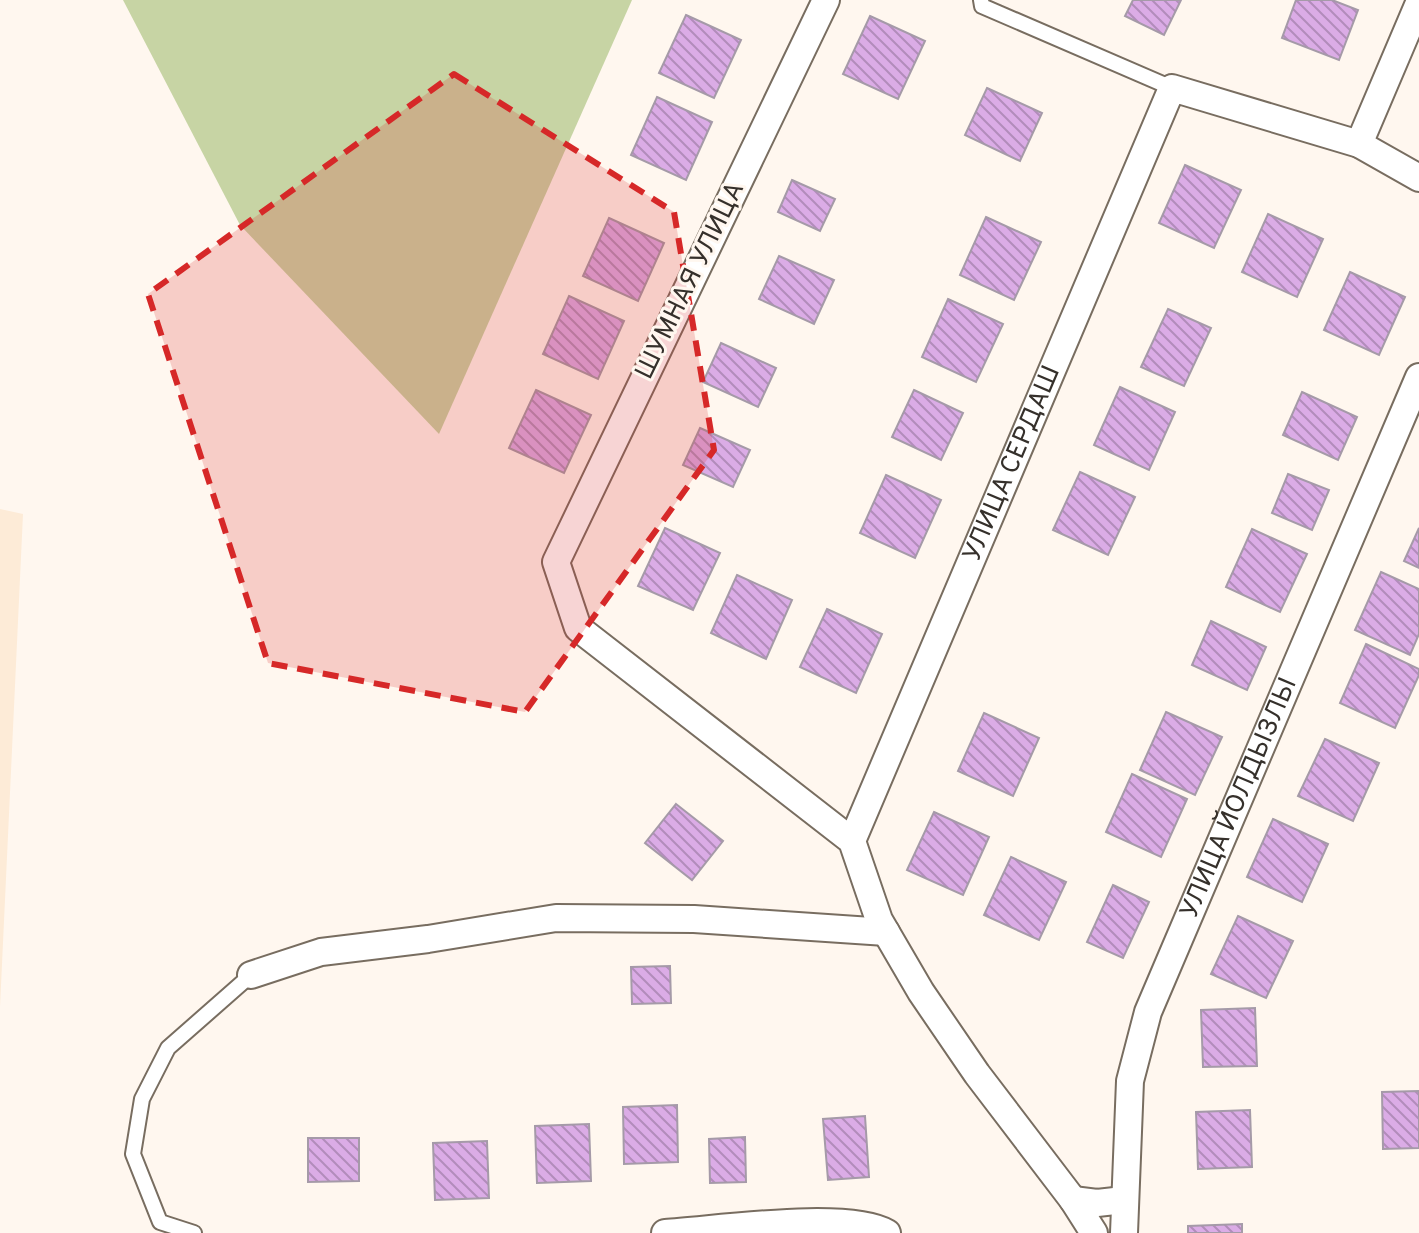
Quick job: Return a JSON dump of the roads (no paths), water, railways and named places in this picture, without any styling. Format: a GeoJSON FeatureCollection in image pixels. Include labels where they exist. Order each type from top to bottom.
{"type":"FeatureCollection","features":[{"type":"Feature","properties":{"kind":"street","name":"ШУМНАЯ УЛИЦА"},"geometry":{"type":"LineString","coordinates":[[826,0],[556,562],[578,628],[852,841]]}},
{"type":"Feature","properties":{"kind":"street"},"geometry":{"type":"LineString","coordinates":[[1359,144],[1419,3]]}},
{"type":"Feature","properties":{"kind":"street"},"geometry":{"type":"LineString","coordinates":[[1172,88],[1359,144],[1419,178]]}},
{"type":"Feature","properties":{"kind":"street","name":"УЛИЦА СЕРДАШ"},"geometry":{"type":"LineString","coordinates":[[852,841],[1172,88]]}},
{"type":"Feature","properties":{"kind":"street","name":"УЛИЦА ЙОЛДЫЗЛЫ"},"geometry":{"type":"LineString","coordinates":[[1124,1233],[1130,1081],[1148,1012],[1419,377]]}},
{"type":"Feature","properties":{"kind":"street"},"geometry":{"type":"LineString","coordinates":[[852,841],[879,920],[921,992],[1094,1233]]}},
{"type":"Feature","properties":{"kind":"street"},"geometry":{"type":"LineString","coordinates":[[251,975],[321,952],[428,939],[556,918],[694,919],[886,932]]}},
{"type":"Feature","properties":{"kind":"street"},"geometry":{"type":"LineString","coordinates":[[1073,1200],[1097,1203],[1124,1200]]}},
{"type":"Feature","properties":{"kind":"street"},"geometry":{"type":"LineString","coordinates":[[665,1233],[839,1221],[879,1228],[887,1233]]}},
{"type":"Feature","properties":{"kind":"lane"},"geometry":{"type":"LineString","coordinates":[[981,0],[982,6],[1172,88]]}},
{"type":"Feature","properties":{"kind":"lane"},"geometry":{"type":"LineString","coordinates":[[194,1233],[160,1222],[138,1167],[133,1154],[142,1099],[168,1048],[251,975]]}}]}
